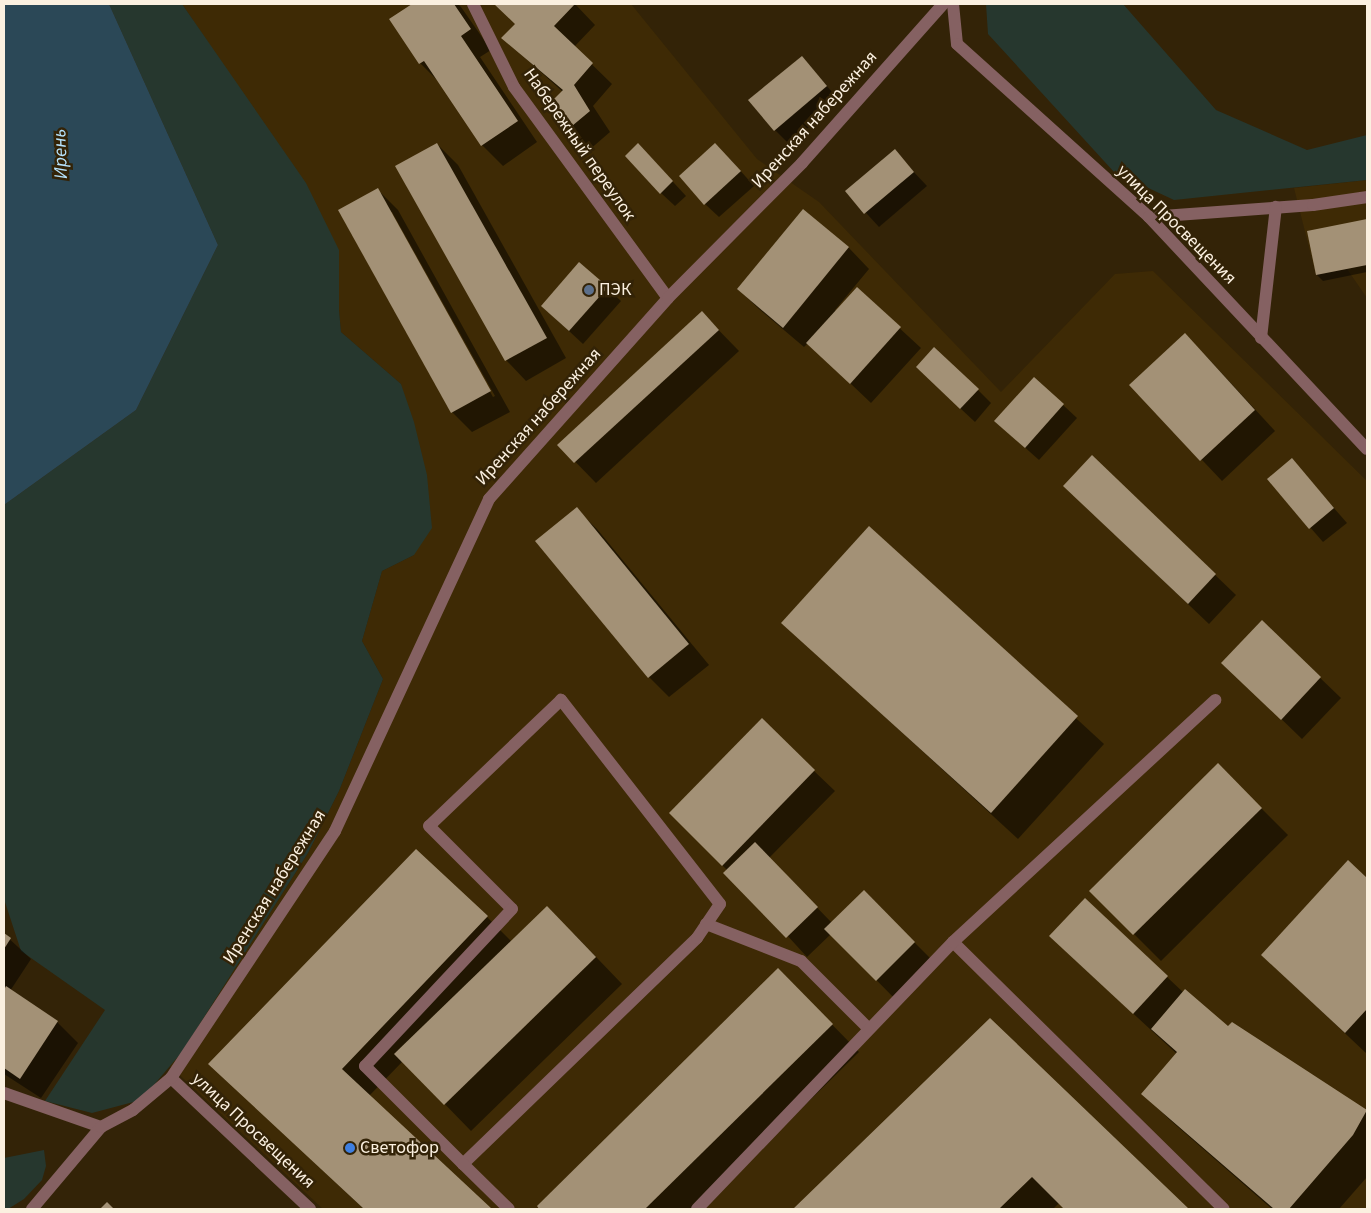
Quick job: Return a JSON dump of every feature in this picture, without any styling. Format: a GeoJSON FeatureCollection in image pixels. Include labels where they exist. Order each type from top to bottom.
{"type":"FeatureCollection","features":[{"type":"Feature","properties":{"kind":"street","name":"Набережный переулок"},"geometry":{"type":"LineString","coordinates":[[474,4],[514,87],[668,298]]}},
{"type":"Feature","properties":{"kind":"street","name":"Иренская набережная"},"geometry":{"type":"LineString","coordinates":[[101,1127],[133,1110],[171,1078],[335,831],[489,499],[668,298],[802,163],[943,4]]}},
{"type":"Feature","properties":{"kind":"street","name":"улица Просвещения"},"geometry":{"type":"LineString","coordinates":[[953,4],[957,44],[1149,217],[1367,449]]}},
{"type":"Feature","properties":{"kind":"street"},"geometry":{"type":"LineString","coordinates":[[1149,217],[1276,207],[1367,197]]}},
{"type":"Feature","properties":{"kind":"street"},"geometry":{"type":"LineString","coordinates":[[1261,338],[1276,207]]}},
{"type":"Feature","properties":{"kind":"street"},"geometry":{"type":"LineString","coordinates":[[463,1164],[697,938],[720,904],[561,700],[429,826],[512,910],[365,1066],[463,1164],[509,1209]]}},
{"type":"Feature","properties":{"kind":"street"},"geometry":{"type":"LineString","coordinates":[[697,1209],[953,942],[1215,700]]}},
{"type":"Feature","properties":{"kind":"street"},"geometry":{"type":"LineString","coordinates":[[706,924],[801,961],[869,1029]]}},
{"type":"Feature","properties":{"kind":"street"},"geometry":{"type":"LineString","coordinates":[[953,942],[1224,1209]]}},
{"type":"Feature","properties":{"kind":"street","name":"улица Просвещения"},"geometry":{"type":"LineString","coordinates":[[171,1078],[310,1209]]}},
{"type":"Feature","properties":{"kind":"street"},"geometry":{"type":"LineString","coordinates":[[4,1093],[101,1127],[32,1209]]}},
{"type":"Feature","properties":{"kind":"shaded area"},"geometry":{"type":"Polygon","coordinates":[[[182,4],[631,4],[757,159],[819,202],[1001,392],[1115,274],[1153,271],[1367,481],[1367,1209],[323,1209],[170,1066],[182,1052],[308,853],[339,791],[383,679],[362,641],[382,571],[414,555],[401,384],[341,332],[339,310],[228,72],[182,4]]]}},
{"type":"Feature","properties":{"kind":"shaded area"},"geometry":{"type":"Polygon","coordinates":[[[1367,180],[1367,298],[1347,269],[1316,275],[1294,188],[1367,180]]]}},
{"type":"Feature","properties":{"kind":"green space"},"geometry":{"type":"Polygon","coordinates":[[[109,4],[182,4],[306,183],[339,250],[341,332],[401,384],[414,422],[427,475],[432,528],[414,555],[382,571],[362,641],[383,679],[339,791],[308,853],[182,1052],[141,1100],[92,1113],[45,1101],[105,1010],[21,951],[4,899],[4,505],[136,410],[218,245],[109,4]]]}},
{"type":"Feature","properties":{"kind":"green space"},"geometry":{"type":"Polygon","coordinates":[[[986,4],[1123,4],[1216,110],[1307,150],[1367,135],[1367,180],[1174,200],[1114,172],[988,34],[986,4]]]}},
{"type":"Feature","properties":{"kind":"green space"},"geometry":{"type":"Polygon","coordinates":[[[44,1150],[46,1166],[42,1180],[24,1199],[8,1209],[4,1209],[4,1158],[44,1150]]]}},
{"type":"Feature","properties":{"kind":"water","name":"Ирень"},"geometry":{"type":"Polygon","coordinates":[[[4,4],[109,4],[218,245],[136,410],[4,505],[4,4]]]}},
{"type":"Feature","properties":{"kind":"building"},"geometry":{"type":"Polygon","coordinates":[[[412,4],[454,4],[471,29],[461,36],[518,121],[481,146],[424,61],[419,64],[389,19],[412,4]]]}},
{"type":"Feature","properties":{"kind":"building"},"geometry":{"type":"Polygon","coordinates":[[[494,4],[575,4],[554,26],[593,63],[574,85],[590,111],[566,131],[547,106],[563,90],[501,38],[515,24],[494,4]]]}},
{"type":"Feature","properties":{"kind":"building"},"geometry":{"type":"Polygon","coordinates":[[[802,56],[827,86],[774,131],[748,100],[802,56]]]}},
{"type":"Feature","properties":{"kind":"building"},"geometry":{"type":"Polygon","coordinates":[[[437,143],[547,338],[505,361],[395,166],[437,143]]]}},
{"type":"Feature","properties":{"kind":"building"},"geometry":{"type":"Polygon","coordinates":[[[638,143],[673,181],[660,194],[625,156],[638,143]]]}},
{"type":"Feature","properties":{"kind":"building"},"geometry":{"type":"Polygon","coordinates":[[[715,143],[741,171],[704,205],[679,176],[715,143]]]}},
{"type":"Feature","properties":{"kind":"building"},"geometry":{"type":"Polygon","coordinates":[[[895,149],[914,172],[864,214],[845,191],[895,149]]]}},
{"type":"Feature","properties":{"kind":"building"},"geometry":{"type":"Polygon","coordinates":[[[378,188],[491,391],[451,413],[338,210],[378,188]]]}},
{"type":"Feature","properties":{"kind":"building"},"geometry":{"type":"Polygon","coordinates":[[[803,209],[849,247],[783,328],[737,289],[803,209]]]}},
{"type":"Feature","properties":{"kind":"building"},"geometry":{"type":"Polygon","coordinates":[[[1367,219],[1367,265],[1316,275],[1307,231],[1367,219]]]}},
{"type":"Feature","properties":{"kind":"building"},"geometry":{"type":"Polygon","coordinates":[[[579,262],[608,287],[569,331],[541,306],[579,262]]]}},
{"type":"Feature","properties":{"kind":"building"},"geometry":{"type":"Polygon","coordinates":[[[857,287],[901,327],[850,384],[806,343],[857,287]]]}},
{"type":"Feature","properties":{"kind":"building"},"geometry":{"type":"Polygon","coordinates":[[[702,311],[719,330],[574,463],[557,445],[702,311]]]}},
{"type":"Feature","properties":{"kind":"building"},"geometry":{"type":"Polygon","coordinates":[[[1185,333],[1255,410],[1200,461],[1129,385],[1185,333]]]}},
{"type":"Feature","properties":{"kind":"building"},"geometry":{"type":"Polygon","coordinates":[[[934,347],[979,389],[960,409],[916,367],[934,347]]]}},
{"type":"Feature","properties":{"kind":"building"},"geometry":{"type":"Polygon","coordinates":[[[1034,377],[1064,404],[1025,448],[994,421],[1034,377]]]}},
{"type":"Feature","properties":{"kind":"building"},"geometry":{"type":"Polygon","coordinates":[[[1092,455],[1216,574],[1188,604],[1063,486],[1092,455]]]}},
{"type":"Feature","properties":{"kind":"building"},"geometry":{"type":"Polygon","coordinates":[[[1292,458],[1334,508],[1309,529],[1267,479],[1292,458]]]}},
{"type":"Feature","properties":{"kind":"building"},"geometry":{"type":"Polygon","coordinates":[[[577,507],[689,644],[648,678],[535,541],[577,507]]]}},
{"type":"Feature","properties":{"kind":"building"},"geometry":{"type":"Polygon","coordinates":[[[869,526],[1078,716],[991,813],[781,623],[869,526]]]}},
{"type":"Feature","properties":{"kind":"building"},"geometry":{"type":"Polygon","coordinates":[[[1262,620],[1321,677],[1281,720],[1221,663],[1262,620]]]}},
{"type":"Feature","properties":{"kind":"building"},"geometry":{"type":"Polygon","coordinates":[[[762,718],[815,770],[722,866],[669,813],[762,718]]]}},
{"type":"Feature","properties":{"kind":"building"},"geometry":{"type":"Polygon","coordinates":[[[1218,763],[1262,808],[1133,935],[1089,891],[1218,763]]]}},
{"type":"Feature","properties":{"kind":"building"},"geometry":{"type":"Polygon","coordinates":[[[755,842],[818,907],[786,938],[723,873],[755,842]]]}},
{"type":"Feature","properties":{"kind":"building"},"geometry":{"type":"Polygon","coordinates":[[[416,849],[488,916],[342,1069],[492,1209],[364,1209],[208,1064],[416,849]]]}},
{"type":"Feature","properties":{"kind":"building"},"geometry":{"type":"Polygon","coordinates":[[[1348,860],[1367,878],[1367,1009],[1345,1033],[1261,955],[1348,860]]]}},
{"type":"Feature","properties":{"kind":"building"},"geometry":{"type":"Polygon","coordinates":[[[864,890],[915,942],[876,981],[824,929],[864,890]]]}},
{"type":"Feature","properties":{"kind":"building"},"geometry":{"type":"Polygon","coordinates":[[[1085,898],[1168,976],[1133,1014],[1049,936],[1085,898]]]}},
{"type":"Feature","properties":{"kind":"building"},"geometry":{"type":"Polygon","coordinates":[[[547,906],[596,957],[444,1105],[394,1054],[547,906]]]}},
{"type":"Feature","properties":{"kind":"building"},"geometry":{"type":"Polygon","coordinates":[[[4,933],[11,938],[4,949],[4,933]]]}},
{"type":"Feature","properties":{"kind":"building"},"geometry":{"type":"Polygon","coordinates":[[[778,968],[833,1024],[645,1209],[539,1209],[537,1206],[778,968]]]}},
{"type":"Feature","properties":{"kind":"building"},"geometry":{"type":"Polygon","coordinates":[[[6,986],[58,1021],[20,1079],[4,1068],[4,990],[6,986]]]}},
{"type":"Feature","properties":{"kind":"building"},"geometry":{"type":"Polygon","coordinates":[[[1185,989],[1228,1026],[1232,1022],[1367,1110],[1353,1135],[1289,1209],[1274,1209],[1141,1094],[1177,1052],[1151,1029],[1185,989]]]}},
{"type":"Feature","properties":{"kind":"building"},"geometry":{"type":"Polygon","coordinates":[[[990,1018],[1189,1209],[1064,1209],[1032,1177],[999,1209],[793,1209],[990,1018]]]}},
{"type":"Feature","properties":{"kind":"building"},"geometry":{"type":"Polygon","coordinates":[[[107,1202],[114,1209],[100,1209],[107,1202]]]}},
{"type":"Feature","properties":{"kind":"place","name":"ПЭК"},"geometry":{"type":"Point","coordinates":[589,290]}},
{"type":"Feature","properties":{"kind":"place","name":"Светофор"},"geometry":{"type":"Point","coordinates":[350,1148]}}]}
